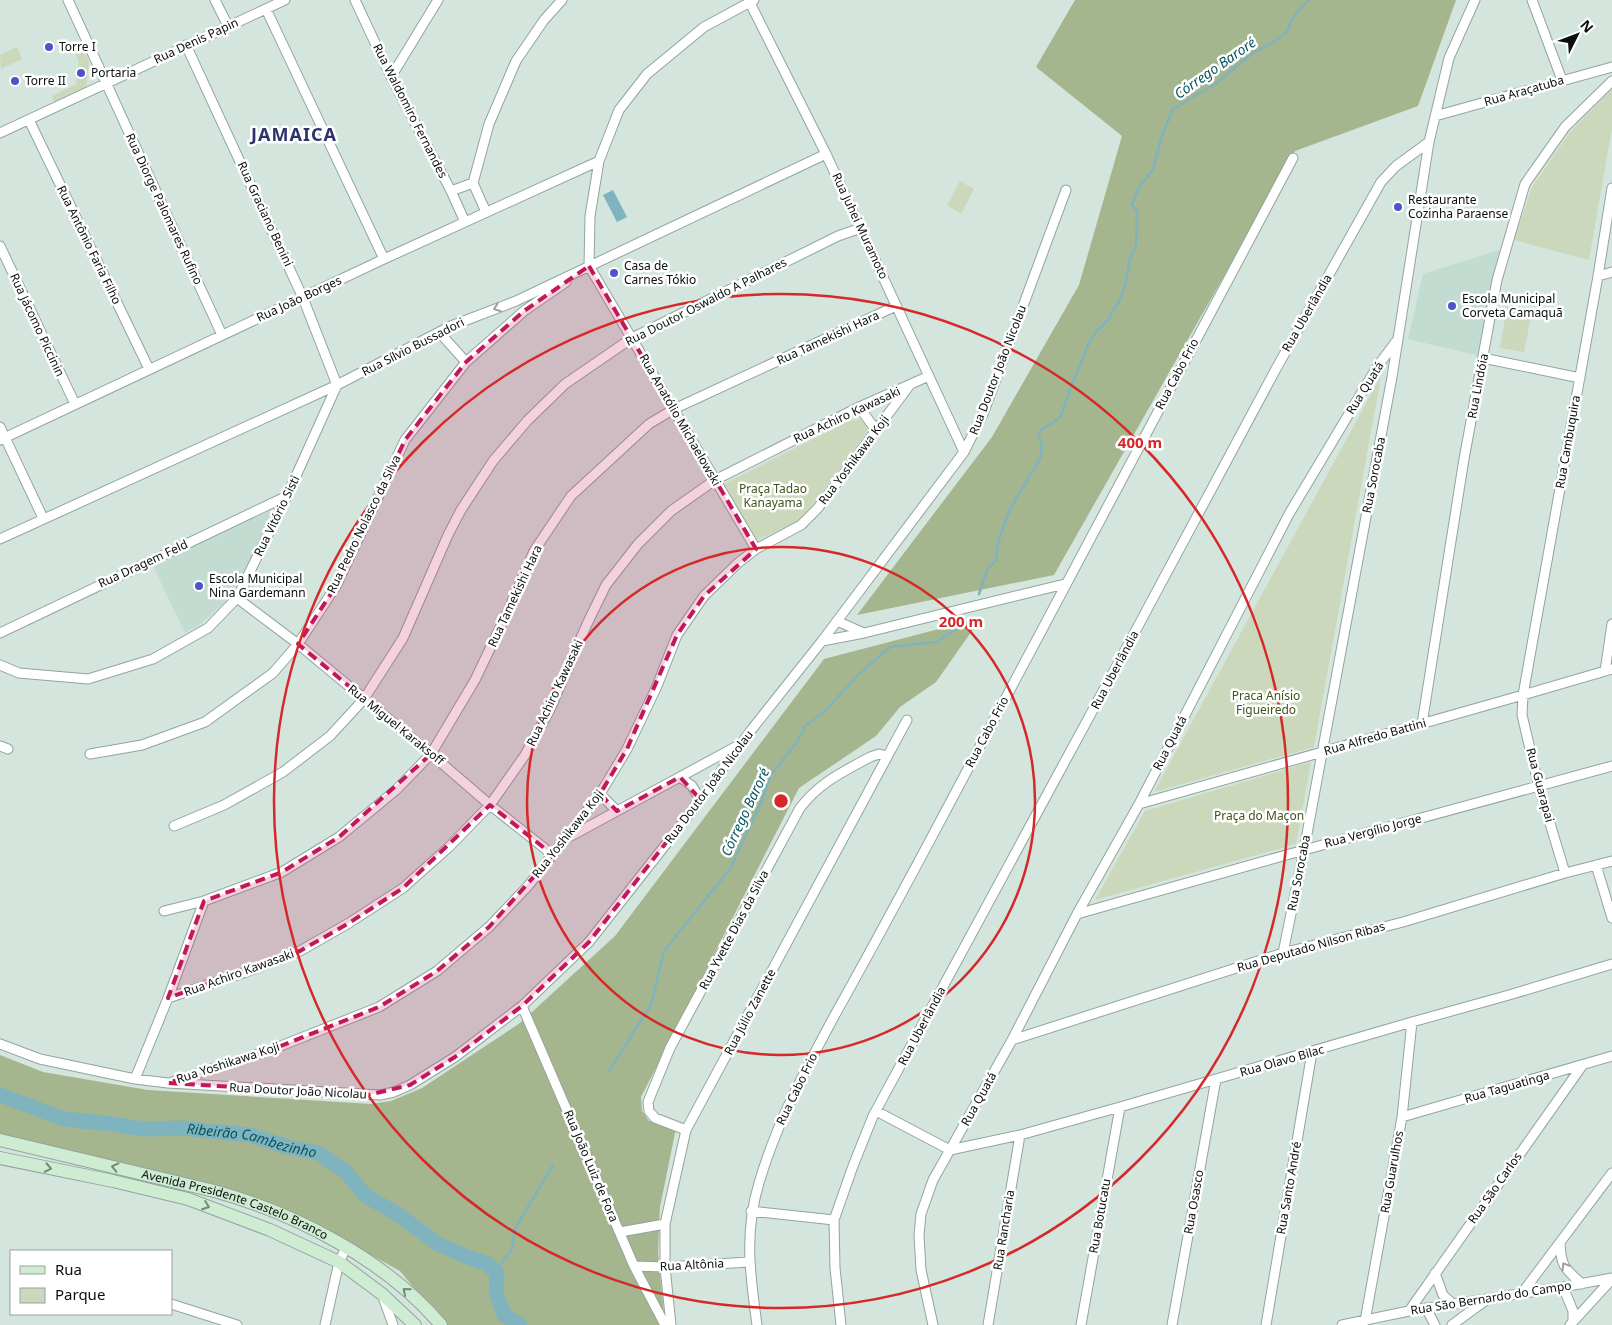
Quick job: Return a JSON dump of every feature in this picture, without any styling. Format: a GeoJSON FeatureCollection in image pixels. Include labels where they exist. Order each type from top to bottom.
{"type":"FeatureCollection","features":[{"type":"Feature","properties":{"kind":"main road","name":"Avenida Presidente Castelo Branco"},"geometry":{"type":"LineString","coordinates":[[0,1140],[246,1200],[296,1220],[346,1248],[380,1270],[430,1312],[441,1325]]}},
{"type":"Feature","properties":{"kind":"main road","name":"Avenida Presidente Castelo Branco"},"geometry":{"type":"LineString","coordinates":[[0,1158],[113,1181],[188,1199],[270,1230],[339,1262],[382,1294],[412,1324]]}},
{"type":"Feature","properties":{"kind":"street","name":"Rua Diorge Palomares Rufino"},"geometry":{"type":"LineString","coordinates":[[68,0],[222,335]]}},
{"type":"Feature","properties":{"kind":"street"},"geometry":{"type":"LineString","coordinates":[[214,0],[228,26]]}},
{"type":"Feature","properties":{"kind":"street","name":"Rua Denis Papin"},"geometry":{"type":"LineString","coordinates":[[0,133],[285,0]]}},
{"type":"Feature","properties":{"kind":"street","name":"Rua Waldomiro Fernandes"},"geometry":{"type":"LineString","coordinates":[[355,0],[391,77],[451,191],[465,222]]}},
{"type":"Feature","properties":{"kind":"street"},"geometry":{"type":"LineString","coordinates":[[391,77],[438,0]]}},
{"type":"Feature","properties":{"kind":"street"},"geometry":{"type":"LineString","coordinates":[[486,212],[473,183],[489,124],[516,61],[544,20],[562,0]]}},
{"type":"Feature","properties":{"kind":"street","name":"Rua Sorocaba"},"geometry":{"type":"LineString","coordinates":[[1283,953],[1392,378],[1429,142],[1449,58],[1475,0]]}},
{"type":"Feature","properties":{"kind":"street"},"geometry":{"type":"LineString","coordinates":[[1532,0],[1562,80]]}},
{"type":"Feature","properties":{"kind":"street"},"geometry":{"type":"LineString","coordinates":[[588,266],[590,216],[599,161],[619,110],[647,74],[704,27],[752,1]]}},
{"type":"Feature","properties":{"kind":"street","name":"Rua Juhei Muramoto"},"geometry":{"type":"LineString","coordinates":[[752,1],[861,228],[964,452]]}},
{"type":"Feature","properties":{"kind":"street"},"geometry":{"type":"LineString","coordinates":[[266,9],[384,259]]}},
{"type":"Feature","properties":{"kind":"street","name":"Rua Graciano Benini"},"geometry":{"type":"LineString","coordinates":[[186,45],[304,298],[338,385]]}},
{"type":"Feature","properties":{"kind":"street","name":"Rua Araçatuba"},"geometry":{"type":"LineString","coordinates":[[1436,116],[1612,67]]}},
{"type":"Feature","properties":{"kind":"street","name":"Rua Lindóia"},"geometry":{"type":"LineString","coordinates":[[1422,724],[1464,459],[1483,358],[1498,280],[1525,184],[1564,127],[1612,81]]}},
{"type":"Feature","properties":{"kind":"street","name":"Rua Antônio Faria Filho"},"geometry":{"type":"LineString","coordinates":[[29,120],[149,369]]}},
{"type":"Feature","properties":{"kind":"street","name":"Rua Uberlândia"},"geometry":{"type":"LineString","coordinates":[[841,1325],[833,1241],[834,1220],[852,1166],[876,1111],[1276,367],[1381,182],[1396,166],[1429,142]]}},
{"type":"Feature","properties":{"kind":"street","name":"Rua Sílvio Bussadori"},"geometry":{"type":"LineString","coordinates":[[0,539],[338,385],[451,326],[516,300],[826,154]]}},
{"type":"Feature","properties":{"kind":"street","name":"Rua Cabo Frio"},"geometry":{"type":"LineString","coordinates":[[757,1325],[749,1262],[752,1211],[759,1182],[780,1122],[798,1084],[913,873],[1293,158]]}},
{"type":"Feature","properties":{"kind":"street","name":"Rua João Borges"},"geometry":{"type":"LineString","coordinates":[[3,439],[384,259],[599,161]]}},
{"type":"Feature","properties":{"kind":"street"},"geometry":{"type":"LineString","coordinates":[[451,191],[473,183]]}},
{"type":"Feature","properties":{"kind":"street","name":"Rua Cambuquira"},"geometry":{"type":"LineString","coordinates":[[1523,696],[1612,188]]}},
{"type":"Feature","properties":{"kind":"street","name":"Rua Doutor João Nicolau"},"geometry":{"type":"LineString","coordinates":[[0,1044],[40,1059],[136,1079],[168,1083],[380,1095],[394,1092],[424,1077],[461,1053],[522,1006],[589,942],[822,641],[964,452],[983,414],[1066,190]]}},
{"type":"Feature","properties":{"kind":"street","name":"Rua Doutor Oswaldo A Palhares"},"geometry":{"type":"LineString","coordinates":[[174,826],[224,805],[283,772],[330,736],[364,700],[403,638],[448,535],[461,510],[493,461],[527,421],[565,384],[632,338],[838,236],[861,228]]}},
{"type":"Feature","properties":{"kind":"street","name":"Rua Jácomo Piccinin"},"geometry":{"type":"LineString","coordinates":[[0,246],[75,404]]}},
{"type":"Feature","properties":{"kind":"street","name":"Rua Pedro Nolasco da Silva"},"geometry":{"type":"LineString","coordinates":[[90,754],[142,745],[205,722],[273,673],[298,644],[336,586],[405,440],[466,362],[524,311],[588,266]]}},
{"type":"Feature","properties":{"kind":"street","name":"Rua Anatólio Michaelowski"},"geometry":{"type":"LineString","coordinates":[[588,266],[756,549]]}},
{"type":"Feature","properties":{"kind":"street"},"geometry":{"type":"LineString","coordinates":[[1598,276],[1612,272]]}},
{"type":"Feature","properties":{"kind":"street"},"geometry":{"type":"LineString","coordinates":[[516,300],[524,311]]}},
{"type":"Feature","properties":{"kind":"street","name":"Rua Tamekishi Hara"},"geometry":{"type":"LineString","coordinates":[[164,911],[204,902],[282,872],[339,837],[396,790],[431,754],[475,680],[534,551],[571,496],[649,424],[674,409],[896,306]]}},
{"type":"Feature","properties":{"kind":"street"},"geometry":{"type":"LineString","coordinates":[[439,332],[466,362]]}},
{"type":"Feature","properties":{"kind":"street","name":"Rua Quatá"},"geometry":{"type":"LineString","coordinates":[[933,1325],[921,1270],[919,1235],[921,1214],[933,1180],[1012,1040],[1138,804],[1289,514],[1377,367],[1398,339]]}},
{"type":"Feature","properties":{"kind":"street"},"geometry":{"type":"LineString","coordinates":[[1483,358],[1580,378]]}},
{"type":"Feature","properties":{"kind":"street"},"geometry":{"type":"LineString","coordinates":[[1377,367],[1392,378]]}},
{"type":"Feature","properties":{"kind":"street","name":"Rua Achiro Kawasaki"},"geometry":{"type":"LineString","coordinates":[[168,998],[249,971],[300,951],[349,923],[403,888],[448,848],[490,805],[525,755],[550,709],[586,624],[606,585],[638,544],[671,511],[715,480],[859,407],[929,376]]}},
{"type":"Feature","properties":{"kind":"street","name":"Rua Vitório Sisti"},"geometry":{"type":"LineString","coordinates":[[0,665],[19,673],[88,679],[153,659],[208,628],[237,598],[338,385]]}},
{"type":"Feature","properties":{"kind":"street","name":"Rua Yoshikawa Koji"},"geometry":{"type":"LineString","coordinates":[[168,1083],[273,1049],[380,1006],[437,971],[489,927],[528,886],[600,794],[627,749],[657,686],[677,635],[704,596],[738,563],[756,549],[801,525],[818,508],[910,386]]}},
{"type":"Feature","properties":{"kind":"street"},"geometry":{"type":"LineString","coordinates":[[859,407],[876,430]]}},
{"type":"Feature","properties":{"kind":"street"},"geometry":{"type":"LineString","coordinates":[[0,426],[3,439],[44,518]]}},
{"type":"Feature","properties":{"kind":"street","name":"Rua Dragem Feld"},"geometry":{"type":"LineString","coordinates":[[0,633],[287,496]]}},
{"type":"Feature","properties":{"kind":"street"},"geometry":{"type":"LineString","coordinates":[[822,641],[864,634],[1065,584]]}},
{"type":"Feature","properties":{"kind":"street","name":"Rua Miguel Karaksoff"},"geometry":{"type":"LineString","coordinates":[[237,598],[298,644],[490,805],[553,855]]}},
{"type":"Feature","properties":{"kind":"street"},"geometry":{"type":"LineString","coordinates":[[837,621],[864,634]]}},
{"type":"Feature","properties":{"kind":"street"},"geometry":{"type":"LineString","coordinates":[[1608,670],[1612,624]]}},
{"type":"Feature","properties":{"kind":"street","name":"Rua Alfredo Battini"},"geometry":{"type":"LineString","coordinates":[[1138,804],[1523,696],[1608,670]]}},
{"type":"Feature","properties":{"kind":"street","name":"Rua Guarapai"},"geometry":{"type":"LineString","coordinates":[[1523,696],[1522,715],[1540,787],[1565,873]]}},
{"type":"Feature","properties":{"kind":"street","name":"Rua Júlio Zanette"},"geometry":{"type":"LineString","coordinates":[[671,1325],[664,1267],[665,1224],[686,1130],[907,720]]}},
{"type":"Feature","properties":{"kind":"street"},"geometry":{"type":"LineString","coordinates":[[566,839],[740,745]]}},
{"type":"Feature","properties":{"kind":"street","name":"Rua Yvette Dias da Silva"},"geometry":{"type":"LineString","coordinates":[[686,1130],[655,1118],[649,1111],[648,1102],[674,1040],[800,808],[810,794],[870,756],[879,754],[887,756]]}},
{"type":"Feature","properties":{"kind":"street","name":"Rua Vergílio Jorge"},"geometry":{"type":"LineString","coordinates":[[1078,914],[1612,766]]}},
{"type":"Feature","properties":{"kind":"street"},"geometry":{"type":"LineString","coordinates":[[680,777],[692,786],[700,799]]}},
{"type":"Feature","properties":{"kind":"street"},"geometry":{"type":"LineString","coordinates":[[600,794],[616,811]]}},
{"type":"Feature","properties":{"kind":"street","name":"Rua Deputado Nilson Ribas"},"geometry":{"type":"LineString","coordinates":[[1012,1040],[1283,953],[1403,922],[1565,873],[1612,861]]}},
{"type":"Feature","properties":{"kind":"street"},"geometry":{"type":"LineString","coordinates":[[1596,865],[1612,918]]}},
{"type":"Feature","properties":{"kind":"street"},"geometry":{"type":"LineString","coordinates":[[136,1079],[204,902]]}},
{"type":"Feature","properties":{"kind":"street","name":"Rua Olavo Bilac"},"geometry":{"type":"LineString","coordinates":[[950,1150],[1020,1134],[1120,1107],[1412,1022],[1509,996],[1612,964]]}},
{"type":"Feature","properties":{"kind":"street","name":"Rua João Luiz de Fora"},"geometry":{"type":"LineString","coordinates":[[522,1006],[634,1266],[665,1325]]}},
{"type":"Feature","properties":{"kind":"street","name":"Rua Guarulhos"},"geometry":{"type":"LineString","coordinates":[[1365,1321],[1402,1117],[1412,1022]]}},
{"type":"Feature","properties":{"kind":"street","name":"Rua Santo André"},"geometry":{"type":"LineString","coordinates":[[1266,1325],[1312,1052]]}},
{"type":"Feature","properties":{"kind":"street","name":"Rua Taguatinga"},"geometry":{"type":"LineString","coordinates":[[1402,1117],[1612,1056]]}},
{"type":"Feature","properties":{"kind":"street","name":"Rua São Carlos"},"geometry":{"type":"LineString","coordinates":[[1409,1311],[1582,1066]]}},
{"type":"Feature","properties":{"kind":"street","name":"Rua Osasco"},"geometry":{"type":"LineString","coordinates":[[1172,1325],[1216,1080]]}},
{"type":"Feature","properties":{"kind":"street","name":"Rua Botucatu"},"geometry":{"type":"LineString","coordinates":[[1081,1325],[1120,1107]]}},
{"type":"Feature","properties":{"kind":"street"},"geometry":{"type":"LineString","coordinates":[[876,1111],[950,1150]]}},
{"type":"Feature","properties":{"kind":"street","name":"Rua Rancharia"},"geometry":{"type":"LineString","coordinates":[[988,1325],[1020,1134]]}},
{"type":"Feature","properties":{"kind":"street"},"geometry":{"type":"LineString","coordinates":[[1522,1293],[1612,1173]]}},
{"type":"Feature","properties":{"kind":"street"},"geometry":{"type":"LineString","coordinates":[[752,1211],[834,1220]]}},
{"type":"Feature","properties":{"kind":"street"},"geometry":{"type":"LineString","coordinates":[[620,1232],[665,1224]]}},
{"type":"Feature","properties":{"kind":"street"},"geometry":{"type":"LineString","coordinates":[[1560,1242],[1561,1261],[1568,1272],[1582,1284]]}},
{"type":"Feature","properties":{"kind":"street"},"geometry":{"type":"LineString","coordinates":[[325,1325],[339,1262],[346,1248]]}},
{"type":"Feature","properties":{"kind":"street","name":"Rua Altônia"},"geometry":{"type":"LineString","coordinates":[[634,1266],[664,1267],[749,1262]]}},
{"type":"Feature","properties":{"kind":"street"},"geometry":{"type":"LineString","coordinates":[[1435,1273],[1443,1294],[1453,1304]]}},
{"type":"Feature","properties":{"kind":"street"},"geometry":{"type":"LineString","coordinates":[[1572,1323],[1612,1278]]}},
{"type":"Feature","properties":{"kind":"street","name":"Rua São Bernardo do Campo"},"geometry":{"type":"LineString","coordinates":[[1342,1325],[1426,1308],[1612,1278]]}},
{"type":"Feature","properties":{"kind":"street"},"geometry":{"type":"LineString","coordinates":[[1563,1287],[1573,1311],[1572,1323]]}},
{"type":"Feature","properties":{"kind":"street"},"geometry":{"type":"LineString","coordinates":[[382,1294],[393,1325]]}},
{"type":"Feature","properties":{"kind":"street"},"geometry":{"type":"LineString","coordinates":[[1452,1325],[1488,1298]]}},
{"type":"Feature","properties":{"kind":"street"},"geometry":{"type":"LineString","coordinates":[[172,1304],[237,1325]]}},
{"type":"Feature","properties":{"kind":"street"},"geometry":{"type":"LineString","coordinates":[[1426,1308],[1435,1325]]}},
{"type":"Feature","properties":{"kind":"highlighted area"},"geometry":{"type":"Polygon","coordinates":[[[589,266],[756,549],[704,596],[677,635],[627,749],[600,794],[617,811],[680,777],[700,799],[589,942],[522,1006],[455,1057],[410,1085],[368,1095],[168,1083],[273,1049],[379,1007],[437,971],[489,927],[553,855],[490,805],[403,888],[349,923],[300,951],[168,998],[204,901],[282,872],[339,837],[431,754],[298,644],[336,586],[405,440],[466,362],[524,311],[589,266]]]}},
{"type":"Feature","properties":{"kind":"shaded area","name":"Escola Municipal Corveta Camaquã"},"geometry":{"type":"Polygon","coordinates":[[[1499,250],[1480,356],[1408,339],[1423,274],[1499,250]]]}},
{"type":"Feature","properties":{"kind":"shaded area","name":"Escola Municipal Nina Gardemann"},"geometry":{"type":"Polygon","coordinates":[[[270,511],[271,513],[246,570],[226,601],[201,624],[185,633],[153,566],[270,511]]]}},
{"type":"Feature","properties":{"kind":"green space"},"geometry":{"type":"Polygon","coordinates":[[[1075,0],[1456,0],[1418,106],[1295,151],[1054,575],[857,615],[992,437],[1079,285],[1122,136],[1036,67],[1075,0]]]}},
{"type":"Feature","properties":{"kind":"green space"},"geometry":{"type":"Polygon","coordinates":[[[17,47],[22,59],[1,69],[0,55],[17,47]]]}},
{"type":"Feature","properties":{"kind":"green space"},"geometry":{"type":"Polygon","coordinates":[[[83,49],[89,61],[86,88],[54,103],[52,96],[76,84],[79,62],[75,52],[83,49]]]}},
{"type":"Feature","properties":{"kind":"green space"},"geometry":{"type":"Polygon","coordinates":[[[1612,89],[1612,128],[1589,260],[1514,240],[1532,187],[1570,132],[1612,89]]]}},
{"type":"Feature","properties":{"kind":"green space"},"geometry":{"type":"Polygon","coordinates":[[[960,181],[974,189],[961,214],[947,205],[960,181]]]}},
{"type":"Feature","properties":{"kind":"green space"},"geometry":{"type":"Polygon","coordinates":[[[1507,307],[1532,312],[1524,352],[1500,348],[1507,307]]]}},
{"type":"Feature","properties":{"kind":"green space","name":"Praca Anísio Figueiredo"},"geometry":{"type":"Polygon","coordinates":[[[1381,376],[1314,747],[1154,792],[1381,376]]]}},
{"type":"Feature","properties":{"kind":"green space","name":"Praça Tadao Kanayama"},"geometry":{"type":"Polygon","coordinates":[[[860,419],[868,430],[813,505],[796,522],[757,540],[724,484],[846,422],[860,419]]]}},
{"type":"Feature","properties":{"kind":"green space"},"geometry":{"type":"Polygon","coordinates":[[[981,618],[936,682],[900,707],[876,736],[799,788],[641,1097],[642,1111],[649,1121],[676,1128],[660,1207],[658,1252],[665,1325],[445,1325],[400,1271],[328,1231],[279,1207],[0,1138],[0,1055],[43,1072],[148,1090],[371,1104],[391,1101],[422,1088],[520,1023],[615,936],[824,659],[981,618]]]}},
{"type":"Feature","properties":{"kind":"green space","name":"Praça do Maçon"},"geometry":{"type":"Polygon","coordinates":[[[1311,762],[1296,844],[1095,900],[1145,811],[1311,762]]]}},
{"type":"Feature","properties":{"kind":"water"},"geometry":{"type":"Polygon","coordinates":[[[613,190],[627,217],[617,222],[603,195],[613,190]]]}},
{"type":"Feature","properties":{"kind":"waterway","name":"Córrego Baroré"},"geometry":{"type":"LineString","coordinates":[[979,594],[987,570],[996,560],[998,542],[1010,509],[1041,457],[1042,444],[1038,437],[1042,429],[1061,416],[1089,343],[1096,332],[1109,319],[1120,300],[1125,286],[1130,258],[1136,246],[1137,212],[1132,204],[1139,187],[1153,170],[1161,138],[1173,109],[1217,83],[1250,55],[1287,32],[1290,22],[1309,0]]}},
{"type":"Feature","properties":{"kind":"waterway","name":"Córrego Baroré"},"geometry":{"type":"LineString","coordinates":[[609,1071],[651,1005],[664,951],[730,869],[763,798],[770,776],[797,742],[806,725],[824,712],[859,674],[890,647],[936,642],[962,625]]}},
{"type":"Feature","properties":{"kind":"waterway","name":"Ribeirão Cambezinho"},"geometry":{"type":"LineString","coordinates":[[0,1095],[64,1119],[143,1129],[181,1128],[250,1135],[288,1147],[318,1153],[345,1171],[365,1195],[400,1216],[438,1244],[486,1263],[497,1273],[496,1292],[504,1315],[520,1325]]}},
{"type":"Feature","properties":{"kind":"waterway","name":"Córrego Baroré"},"geometry":{"type":"LineString","coordinates":[[494,1270],[502,1263],[512,1249],[515,1229],[553,1165]]}},
{"type":"Feature","properties":{"kind":"place","name":"Torre I"},"geometry":{"type":"Point","coordinates":[49,47]}},
{"type":"Feature","properties":{"kind":"place","name":"Portaria"},"geometry":{"type":"Point","coordinates":[81,73]}},
{"type":"Feature","properties":{"kind":"place","name":"Torre II"},"geometry":{"type":"Point","coordinates":[15,81]}},
{"type":"Feature","properties":{"kind":"place","name":"Restaurante Cozinha Paraense"},"geometry":{"type":"Point","coordinates":[1398,207]}},
{"type":"Feature","properties":{"kind":"place","name":"Casa de Carnes Tókio"},"geometry":{"type":"Point","coordinates":[614,273]}},
{"type":"Feature","properties":{"kind":"place","name":"Escola Municipal Corveta Camaquã"},"geometry":{"type":"Point","coordinates":[1452,306]}},
{"type":"Feature","properties":{"kind":"place","name":"Escola Municipal Nina Gardemann"},"geometry":{"type":"Point","coordinates":[199,586]}},
{"type":"Feature","properties":{"kind":"district","name":"JAMAICA"},"geometry":{"type":"Point","coordinates":[294,135]}}]}
